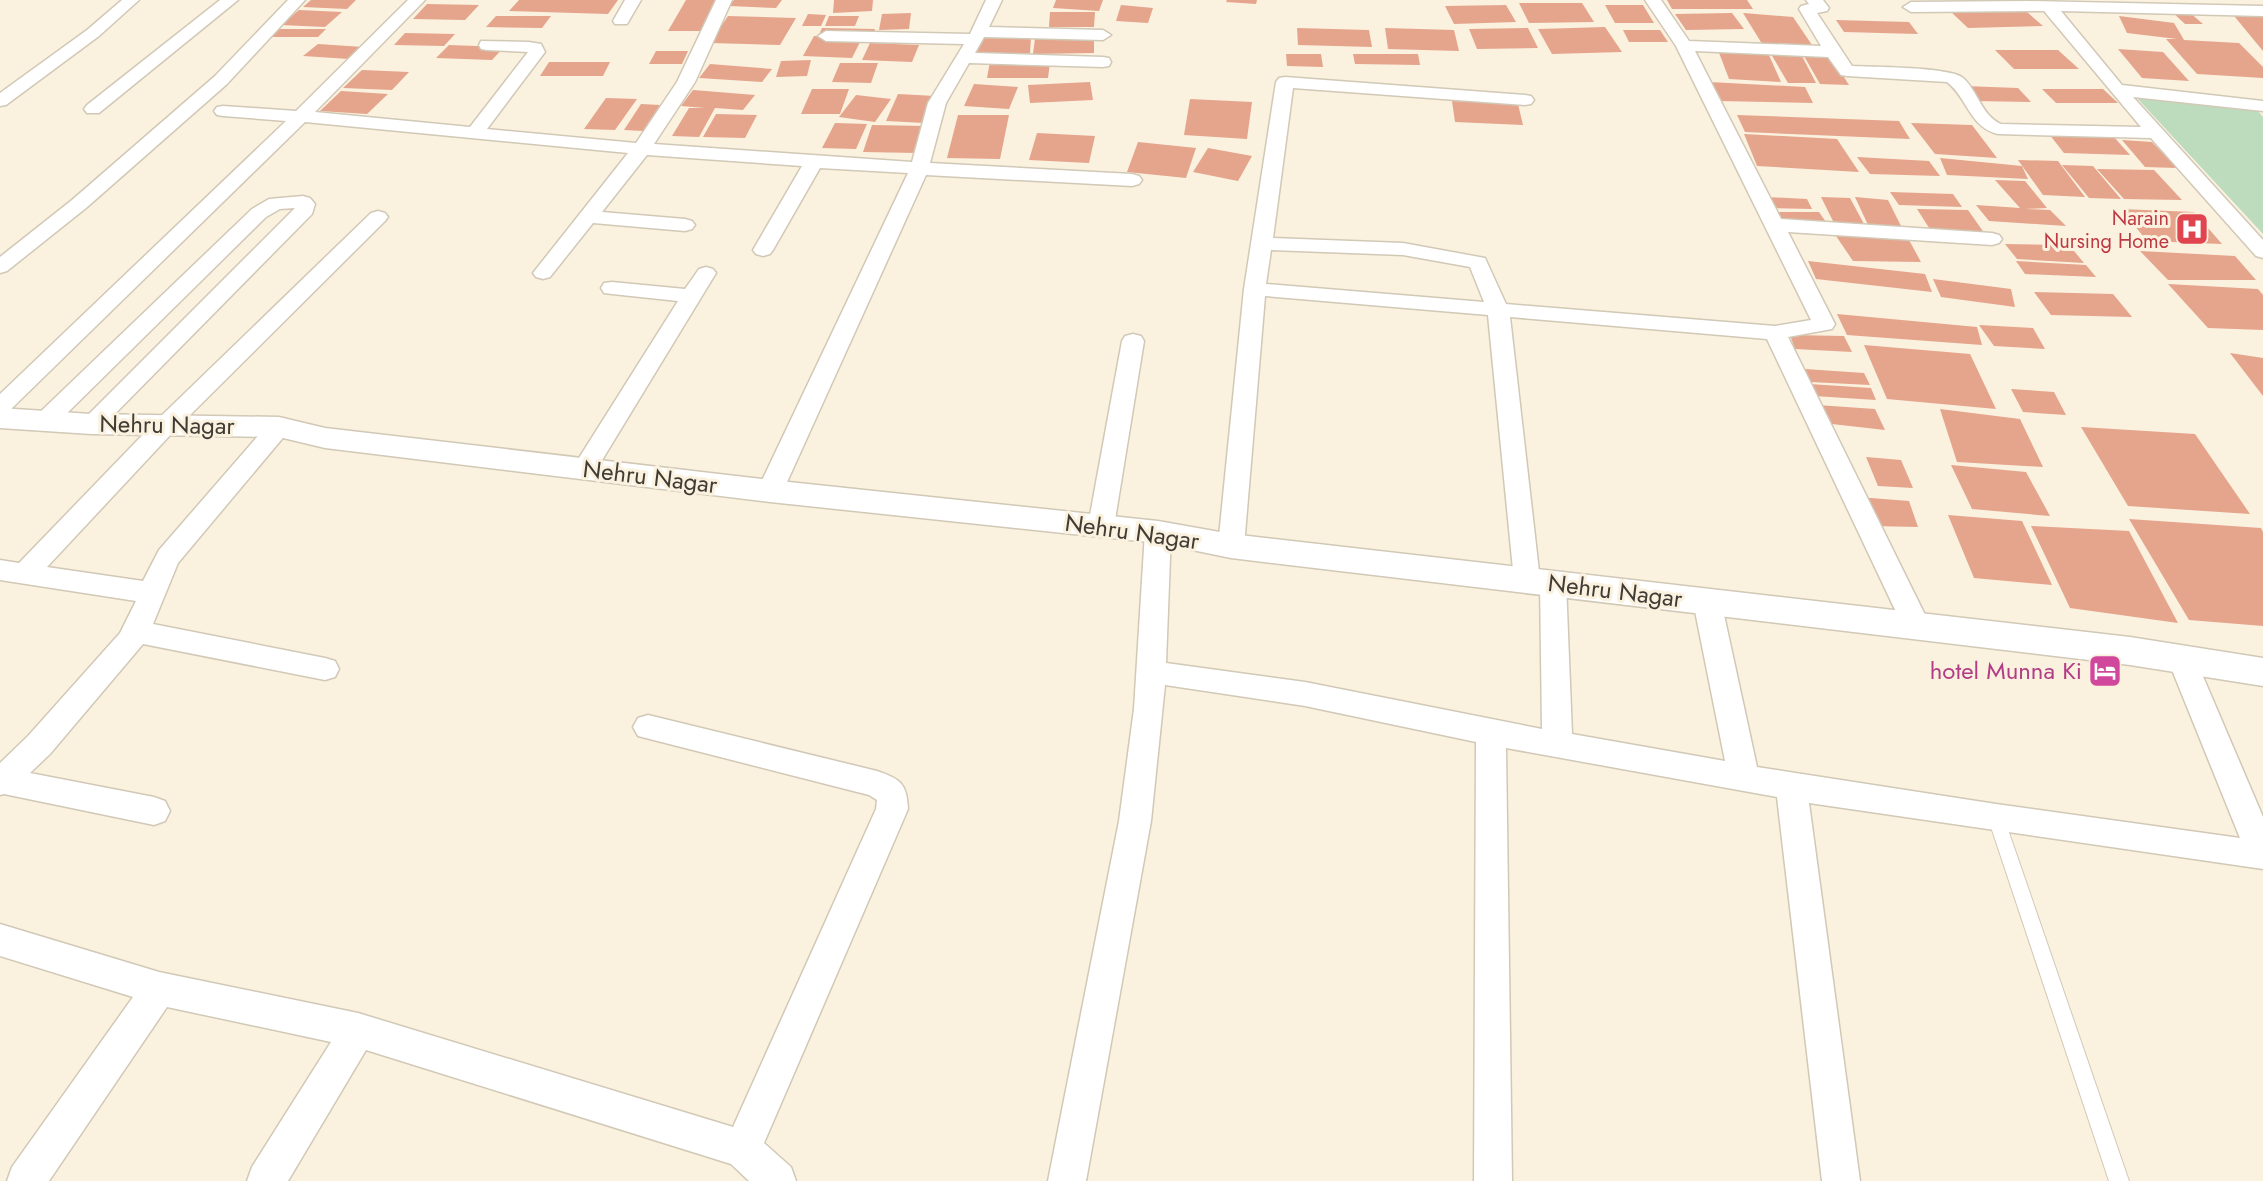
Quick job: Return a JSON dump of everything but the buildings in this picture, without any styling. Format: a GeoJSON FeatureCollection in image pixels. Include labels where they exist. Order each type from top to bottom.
{"type":"FeatureCollection","features":[{"type":"Feature","properties":{"kind":"street"},"geometry":{"type":"LineString","coordinates":[[0,101],[93,33],[131,0]]}},
{"type":"Feature","properties":{"kind":"street"},"geometry":{"type":"LineString","coordinates":[[93,109],[230,0]]}},
{"type":"Feature","properties":{"kind":"street"},"geometry":{"type":"LineString","coordinates":[[0,267],[79,204],[220,80],[297,0]]}},
{"type":"Feature","properties":{"kind":"street"},"geometry":{"type":"LineString","coordinates":[[0,407],[241,176],[417,0]]}},
{"type":"Feature","properties":{"kind":"street"},"geometry":{"type":"LineString","coordinates":[[621,21],[633,0]]}},
{"type":"Feature","properties":{"kind":"street"},"geometry":{"type":"LineString","coordinates":[[543,273],[642,148],[686,82],[724,0]]}},
{"type":"Feature","properties":{"kind":"street"},"geometry":{"type":"LineString","coordinates":[[770,491],[919,170],[937,103],[977,35],[994,0]]}},
{"type":"Feature","properties":{"kind":"street"},"geometry":{"type":"LineString","coordinates":[[1255,289],[1775,333],[1824,324],[1684,46],[1653,0]]}},
{"type":"Feature","properties":{"kind":"street"},"geometry":{"type":"LineString","coordinates":[[1814,0],[1821,8],[1807,9],[1847,71],[1951,77],[1958,82],[1984,120],[1998,129],[2156,133]]}},
{"type":"Feature","properties":{"kind":"street"},"geometry":{"type":"LineString","coordinates":[[1911,7],[2024,3],[2254,7]]}},
{"type":"Feature","properties":{"kind":"street"},"geometry":{"type":"LineString","coordinates":[[2063,5],[2117,90],[2263,252]]}},
{"type":"Feature","properties":{"kind":"street"},"geometry":{"type":"LineString","coordinates":[[826,36],[1103,35]]}},
{"type":"Feature","properties":{"kind":"street"},"geometry":{"type":"LineString","coordinates":[[475,133],[537,52],[535,48],[529,47],[488,45]]}},
{"type":"Feature","properties":{"kind":"street"},"geometry":{"type":"LineString","coordinates":[[1684,46],[1833,52]]}},
{"type":"Feature","properties":{"kind":"street"},"geometry":{"type":"LineString","coordinates":[[963,58],[1104,62]]}},
{"type":"Feature","properties":{"kind":"street"},"geometry":{"type":"LineString","coordinates":[[1231,546],[1255,289],[1285,82],[1526,100]]}},
{"type":"Feature","properties":{"kind":"street"},"geometry":{"type":"LineString","coordinates":[[2117,90],[2263,106]]}},
{"type":"Feature","properties":{"kind":"street"},"geometry":{"type":"LineString","coordinates":[[223,111],[300,115],[642,148],[919,170],[1132,180]]}},
{"type":"Feature","properties":{"kind":"street"},"geometry":{"type":"LineString","coordinates":[[763,250],[814,162]]}},
{"type":"Feature","properties":{"kind":"street"},"geometry":{"type":"LineString","coordinates":[[45,421],[259,213],[276,203],[303,202],[305,210],[91,424]]}},
{"type":"Feature","properties":{"kind":"street"},"geometry":{"type":"LineString","coordinates":[[12,572],[378,217]]}},
{"type":"Feature","properties":{"kind":"street"},"geometry":{"type":"LineString","coordinates":[[588,217],[685,225]]}},
{"type":"Feature","properties":{"kind":"street"},"geometry":{"type":"LineString","coordinates":[[1774,225],[1992,239]]}},
{"type":"Feature","properties":{"kind":"street"},"geometry":{"type":"LineString","coordinates":[[1262,244],[1403,249],[1478,262],[1498,310],[1540,582],[1557,744]]}},
{"type":"Feature","properties":{"kind":"street"},"geometry":{"type":"LineString","coordinates":[[584,469],[706,273]]}},
{"type":"Feature","properties":{"kind":"street"},"geometry":{"type":"LineString","coordinates":[[612,288],[691,296]]}},
{"type":"Feature","properties":{"kind":"street"},"geometry":{"type":"LineString","coordinates":[[1775,333],[1916,625]]}},
{"type":"Feature","properties":{"kind":"street"},"geometry":{"type":"LineString","coordinates":[[1101,526],[1133,341]]}},
{"type":"Feature","properties":{"kind":"street","name":"Nehru Nagar"},"geometry":{"type":"LineString","coordinates":[[0,418],[91,424],[279,426],[325,438],[770,491],[1158,532],[1231,546],[2130,651],[2263,672]]}},
{"type":"Feature","properties":{"kind":"street"},"geometry":{"type":"LineString","coordinates":[[1,781],[39,745],[136,633],[148,608],[156,578],[168,557],[279,426]]}},
{"type":"Feature","properties":{"kind":"street"},"geometry":{"type":"LineString","coordinates":[[1067,1181],[1135,821],[1149,709],[1158,532]]}},
{"type":"Feature","properties":{"kind":"street"},"geometry":{"type":"LineString","coordinates":[[12,572],[152,593]]}},
{"type":"Feature","properties":{"kind":"street"},"geometry":{"type":"LineString","coordinates":[[1707,601],[1744,777]]}},
{"type":"Feature","properties":{"kind":"street"},"geometry":{"type":"LineString","coordinates":[[136,633],[325,669]]}},
{"type":"Feature","properties":{"kind":"street"},"geometry":{"type":"LineString","coordinates":[[2182,660],[2263,855]]}},
{"type":"Feature","properties":{"kind":"street"},"geometry":{"type":"LineString","coordinates":[[1150,672],[1305,694],[1491,733],[1791,787],[2263,855]]}},
{"type":"Feature","properties":{"kind":"street"},"geometry":{"type":"LineString","coordinates":[[648,727],[877,784],[892,793],[892,809],[742,1149]]}},
{"type":"Feature","properties":{"kind":"street"},"geometry":{"type":"LineString","coordinates":[[1491,733],[1493,1181]]}},
{"type":"Feature","properties":{"kind":"street"},"geometry":{"type":"LineString","coordinates":[[1,781],[154,811]]}},
{"type":"Feature","properties":{"kind":"street"},"geometry":{"type":"LineString","coordinates":[[1791,787],[1841,1181]]}},
{"type":"Feature","properties":{"kind":"street"},"geometry":{"type":"LineString","coordinates":[[0,940],[159,989],[358,1030],[742,1149],[777,1181]]}},
{"type":"Feature","properties":{"kind":"street"},"geometry":{"type":"LineString","coordinates":[[26,1181],[159,989]]}},
{"type":"Feature","properties":{"kind":"street"},"geometry":{"type":"LineString","coordinates":[[266,1181],[358,1030]]}},
{"type":"Feature","properties":{"kind":"lane"},"geometry":{"type":"LineString","coordinates":[[1996,818],[2119,1181]]}},
{"type":"Feature","properties":{"kind":"green space"},"geometry":{"type":"Polygon","coordinates":[[[2136,97],[2258,111],[2263,117],[2263,234],[2136,97]]]}},
{"type":"Feature","properties":{"kind":"place","name":"Narain Nursing Home"},"geometry":{"type":"Point","coordinates":[2192,229]}},
{"type":"Feature","properties":{"kind":"place","name":"hotel Munna Ki"},"geometry":{"type":"Point","coordinates":[2105,671]}}]}
